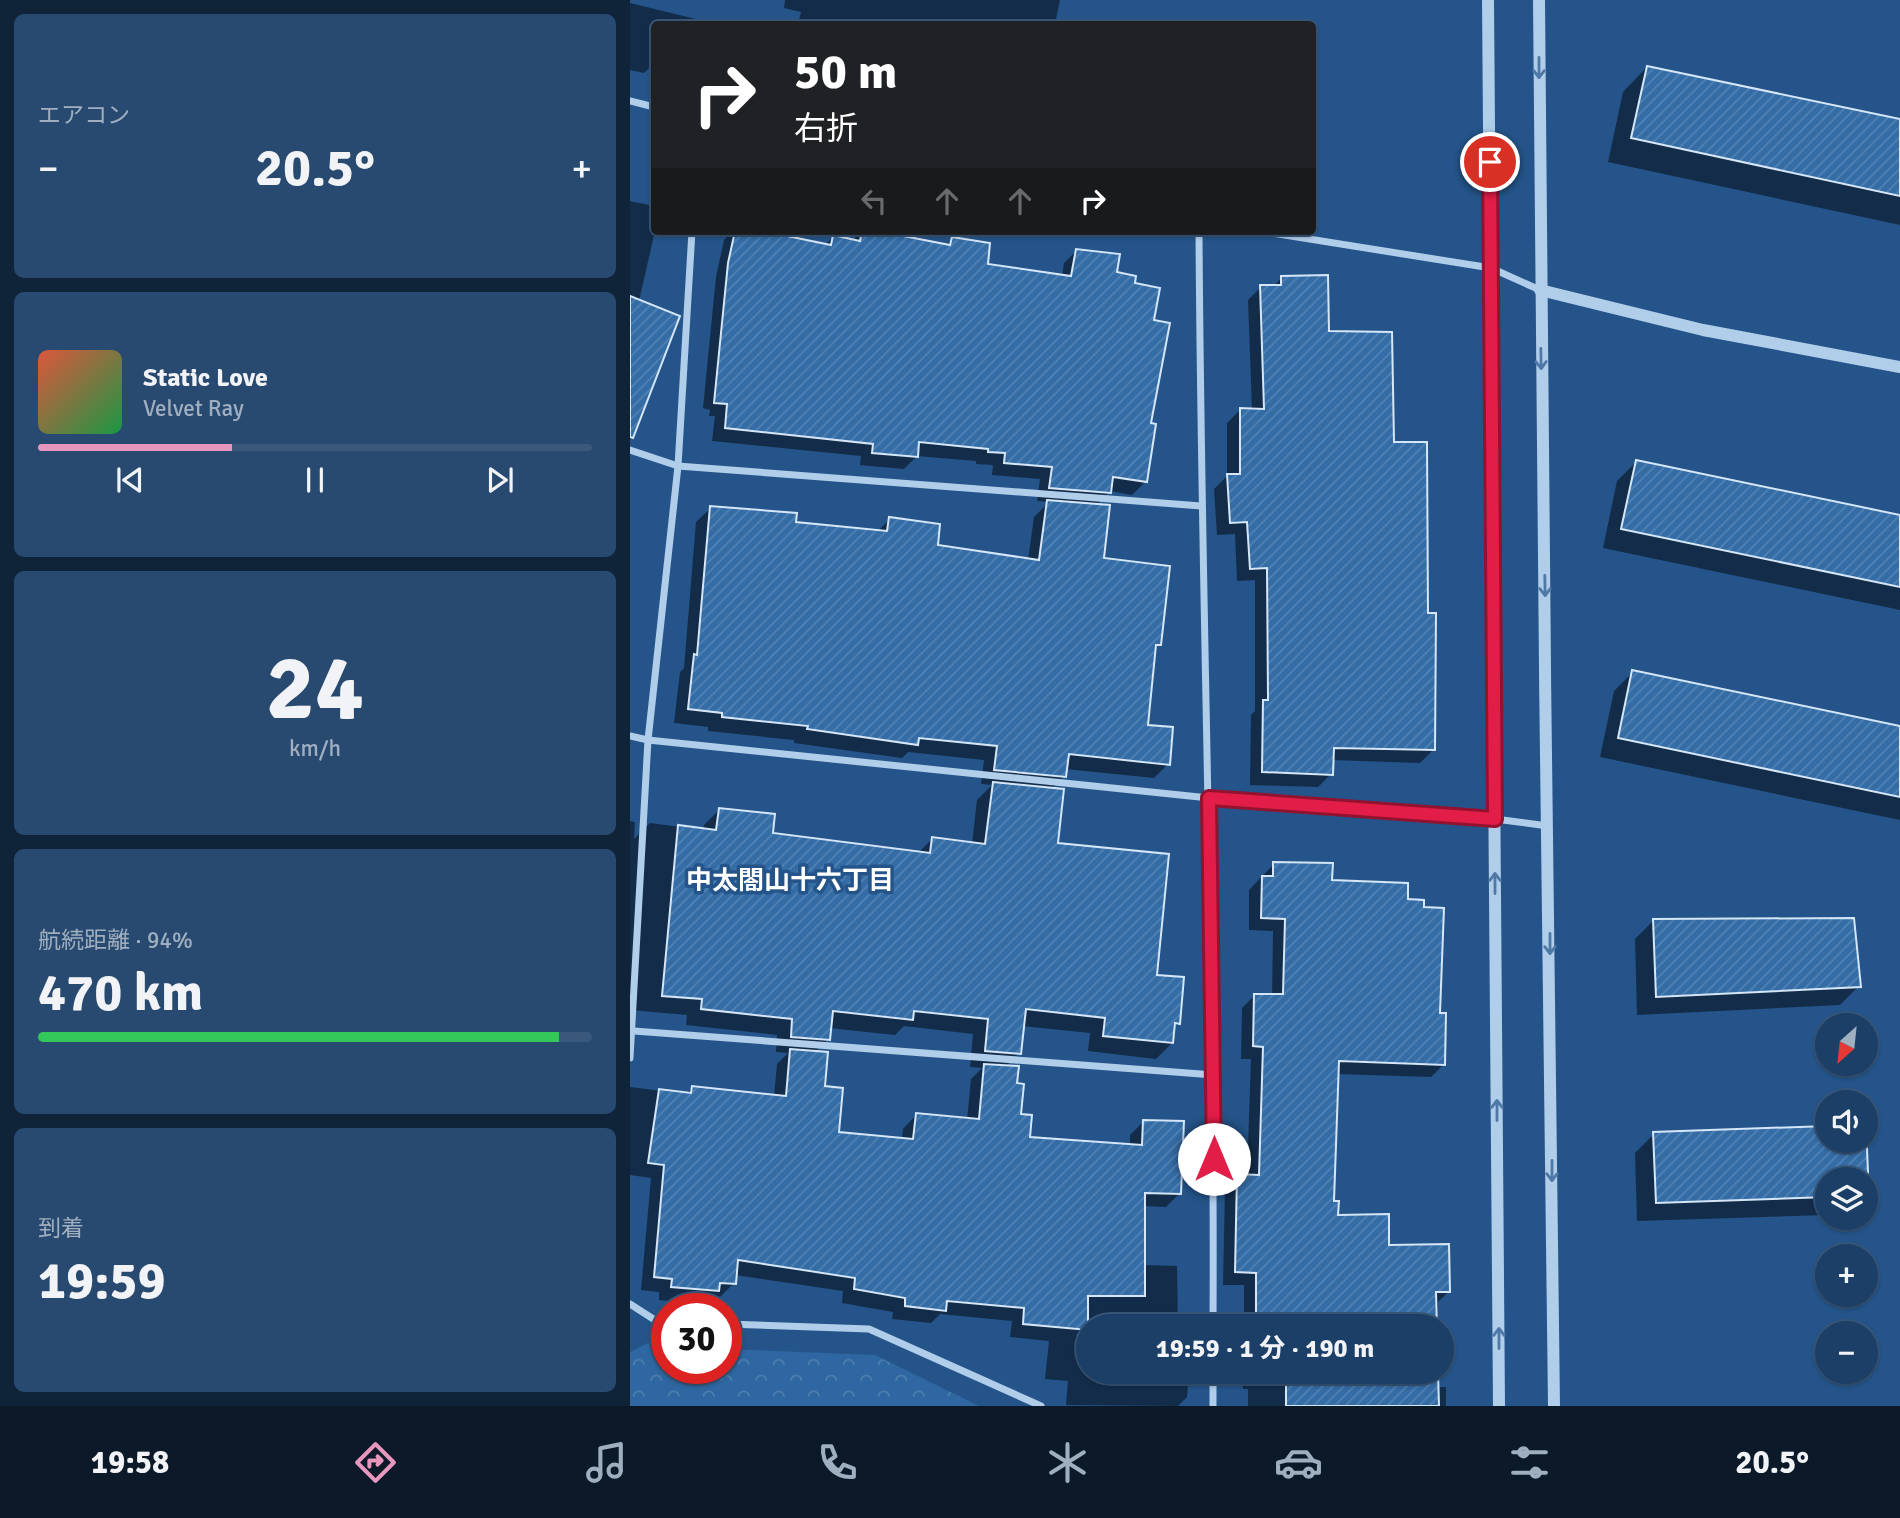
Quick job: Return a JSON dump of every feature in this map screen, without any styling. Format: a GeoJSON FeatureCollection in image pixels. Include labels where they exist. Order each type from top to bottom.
{"type":"FeatureCollection","features":[{"type":"Feature","properties":{"kind":"street"},"geometry":{"type":"LineString","coordinates":[[1488,0],[1499,1406]]}},
{"type":"Feature","properties":{"kind":"street"},"geometry":{"type":"LineString","coordinates":[[1539,0],[1554,1406]]}},
{"type":"Feature","properties":{"kind":"street"},"geometry":{"type":"LineString","coordinates":[[630,101],[651,106]]}},
{"type":"Feature","properties":{"kind":"street"},"geometry":{"type":"LineString","coordinates":[[630,1058],[634,1031],[648,740],[678,466],[692,235]]}},
{"type":"Feature","properties":{"kind":"street"},"geometry":{"type":"LineString","coordinates":[[1199,235],[1201,506],[1214,1075],[1213,1314]]}},
{"type":"Feature","properties":{"kind":"street"},"geometry":{"type":"LineString","coordinates":[[1284,235],[1491,268],[1540,290],[1703,330],[1900,367]]}},
{"type":"Feature","properties":{"kind":"street"},"geometry":{"type":"LineString","coordinates":[[630,450],[678,466],[1201,506]]}},
{"type":"Feature","properties":{"kind":"street"},"geometry":{"type":"LineString","coordinates":[[630,736],[1209,798],[1495,819],[1549,826]]}},
{"type":"Feature","properties":{"kind":"street"},"geometry":{"type":"LineString","coordinates":[[634,1031],[1214,1075]]}},
{"type":"Feature","properties":{"kind":"street"},"geometry":{"type":"LineString","coordinates":[[630,1304],[651,1317]]}},
{"type":"Feature","properties":{"kind":"street"},"geometry":{"type":"LineString","coordinates":[[742,1325],[869,1329],[1041,1406]]}},
{"type":"Feature","properties":{"kind":"street"},"geometry":{"type":"LineString","coordinates":[[1213,1384],[1213,1406]]}},
{"type":"Feature","properties":{"kind":"green space"},"geometry":{"type":"Polygon","coordinates":[[[651,1343],[651,1384],[742,1384],[742,1350],[875,1355],[979,1406],[630,1406],[630,1352],[651,1343]]]}},
{"type":"Feature","properties":{"kind":"building"},"geometry":{"type":"Polygon","coordinates":[[[1647,66],[1900,119],[1900,196],[1631,138],[1647,66]]]}},
{"type":"Feature","properties":{"kind":"building"},"geometry":{"type":"Polygon","coordinates":[[[734,235],[782,235],[831,245],[833,235],[860,241],[861,235],[899,235],[950,245],[952,237],[990,243],[988,264],[1071,276],[1076,249],[1120,254],[1117,272],[1136,276],[1135,283],[1160,288],[1154,320],[1170,323],[1151,423],[1156,424],[1147,482],[1113,477],[1111,493],[1049,488],[1052,467],[1004,463],[1005,453],[988,452],[988,449],[919,442],[918,457],[872,453],[873,444],[725,428],[727,404],[714,403],[728,263],[734,235]]]}},
{"type":"Feature","properties":{"kind":"building"},"geometry":{"type":"Polygon","coordinates":[[[1328,275],[1329,331],[1392,332],[1394,442],[1427,442],[1428,613],[1436,613],[1435,750],[1334,748],[1333,775],[1262,772],[1263,700],[1268,700],[1267,568],[1250,569],[1247,522],[1230,523],[1227,474],[1240,474],[1240,408],[1264,409],[1260,285],[1281,285],[1281,276],[1328,275]]]}},
{"type":"Feature","properties":{"kind":"building"},"geometry":{"type":"Polygon","coordinates":[[[630,296],[680,316],[633,438],[630,437],[630,296]]]}},
{"type":"Feature","properties":{"kind":"building"},"geometry":{"type":"Polygon","coordinates":[[[1636,460],[1900,515],[1900,587],[1621,529],[1636,460]]]}},
{"type":"Feature","properties":{"kind":"building"},"geometry":{"type":"Polygon","coordinates":[[[1047,500],[1110,505],[1104,558],[1170,566],[1161,645],[1156,645],[1148,725],[1173,727],[1170,765],[1069,754],[1066,777],[994,770],[997,746],[919,738],[918,745],[807,729],[808,726],[722,717],[722,713],[688,709],[694,654],[697,655],[710,506],[797,513],[796,522],[887,531],[889,517],[940,524],[938,545],[1039,560],[1047,500]]]}},
{"type":"Feature","properties":{"kind":"building"},"geometry":{"type":"Polygon","coordinates":[[[1632,670],[1900,726],[1900,797],[1618,738],[1632,670]]]}},
{"type":"Feature","properties":{"kind":"building"},"geometry":{"type":"Polygon","coordinates":[[[993,782],[1064,789],[1058,843],[1169,854],[1157,975],[1184,977],[1180,1024],[1175,1023],[1173,1043],[1103,1036],[1105,1018],[1026,1009],[1021,1054],[985,1051],[988,1019],[914,1011],[913,1020],[833,1011],[830,1040],[791,1037],[792,1019],[701,1009],[702,999],[662,996],[678,825],[716,830],[719,808],[775,814],[773,833],[930,853],[932,837],[985,844],[993,782]]]}},
{"type":"Feature","properties":{"kind":"building"},"geometry":{"type":"Polygon","coordinates":[[[1273,862],[1333,863],[1332,880],[1408,883],[1408,899],[1424,900],[1424,907],[1444,908],[1440,1013],[1446,1013],[1445,1065],[1339,1061],[1334,1201],[1339,1201],[1338,1215],[1389,1214],[1389,1245],[1449,1244],[1450,1292],[1436,1292],[1437,1314],[1256,1314],[1256,1273],[1235,1272],[1237,1174],[1259,1175],[1263,1047],[1253,1046],[1254,994],[1283,994],[1285,919],[1261,918],[1262,876],[1273,876],[1273,862]]]}},
{"type":"Feature","properties":{"kind":"building"},"geometry":{"type":"Polygon","coordinates":[[[1854,918],[1861,987],[1656,997],[1653,919],[1854,918]]]}},
{"type":"Feature","properties":{"kind":"building"},"geometry":{"type":"Polygon","coordinates":[[[790,1049],[828,1052],[825,1086],[843,1088],[839,1132],[913,1139],[916,1113],[979,1119],[984,1064],[1019,1066],[1017,1083],[1024,1084],[1021,1114],[1032,1115],[1030,1137],[1142,1145],[1143,1120],[1184,1121],[1181,1194],[1145,1193],[1145,1296],[1088,1296],[1088,1314],[1076,1314],[1076,1329],[1023,1324],[1024,1308],[947,1301],[946,1311],[905,1306],[905,1298],[854,1289],[855,1278],[738,1260],[736,1284],[720,1283],[719,1291],[671,1287],[672,1279],[654,1277],[664,1165],[648,1163],[659,1089],[691,1093],[692,1086],[786,1096],[790,1049]]]}},
{"type":"Feature","properties":{"kind":"building"},"geometry":{"type":"Polygon","coordinates":[[[1815,1126],[1815,1153],[1867,1153],[1868,1167],[1815,1167],[1815,1197],[1656,1203],[1653,1132],[1815,1126]]]}},
{"type":"Feature","properties":{"kind":"building"},"geometry":{"type":"Polygon","coordinates":[[[1286,1384],[1438,1384],[1439,1406],[1286,1406],[1286,1384]]]}},
{"type":"Feature","properties":{"kind":"district","name":"中太閤山十六丁目"},"geometry":{"type":"Point","coordinates":[790,880]}},
{"type":"Feature","properties":{"kind":"route"},"geometry":{"type":"LineString","coordinates":[[1214,1159],[1209,798],[1495,819],[1490,162]]}}]}
